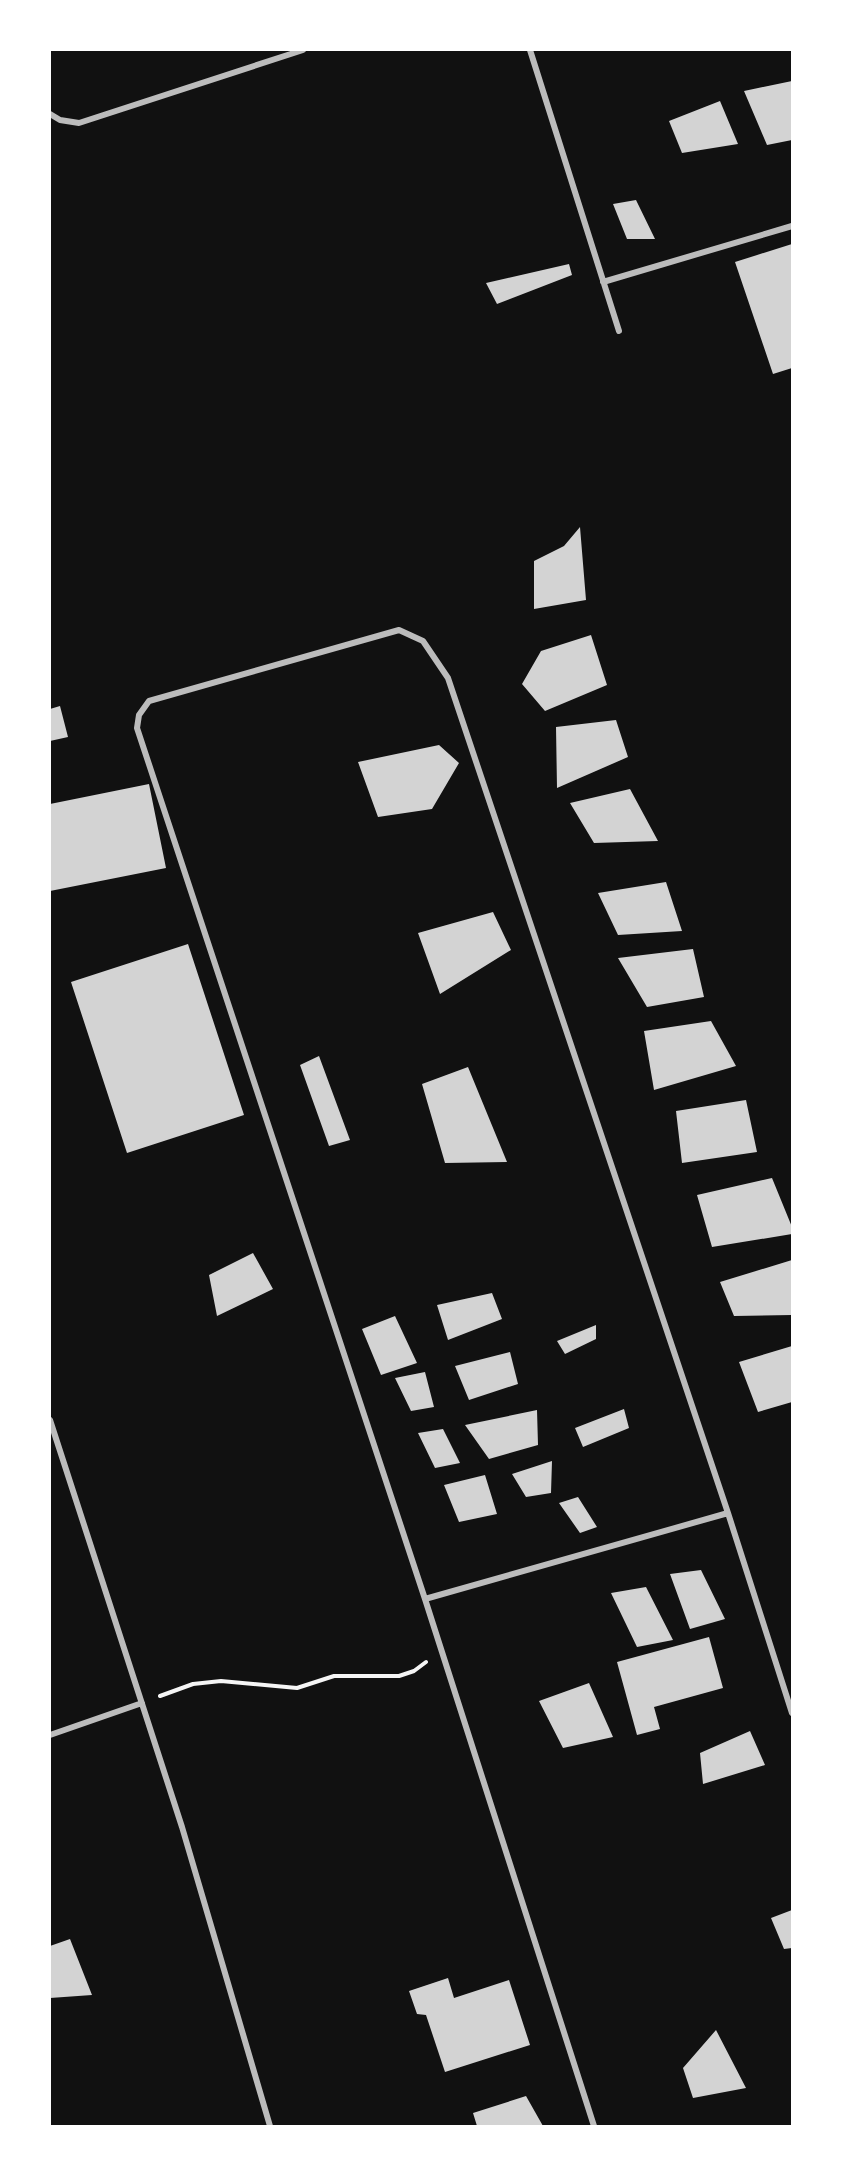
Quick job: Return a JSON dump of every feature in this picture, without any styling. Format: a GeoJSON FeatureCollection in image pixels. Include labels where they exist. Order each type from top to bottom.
{"type":"FeatureCollection","features":[{"type":"Feature","properties":{"kind":"street"},"geometry":{"type":"LineString","coordinates":[[50,114],[60,120],[79,123],[303,50]]}},
{"type":"Feature","properties":{"kind":"street"},"geometry":{"type":"LineString","coordinates":[[530,50],[619,331]]}},
{"type":"Feature","properties":{"kind":"street"},"geometry":{"type":"LineString","coordinates":[[603,282],[792,226]]}},
{"type":"Feature","properties":{"kind":"street"},"geometry":{"type":"LineString","coordinates":[[594,2127],[440,1645],[137,728],[139,715],[149,701],[399,630],[423,641],[448,678],[728,1513],[792,1713]]}},
{"type":"Feature","properties":{"kind":"street"},"geometry":{"type":"LineString","coordinates":[[50,1420],[182,1827],[270,2127]]}},
{"type":"Feature","properties":{"kind":"street"},"geometry":{"type":"LineString","coordinates":[[424,1599],[728,1513]]}},
{"type":"Feature","properties":{"kind":"street"},"geometry":{"type":"LineString","coordinates":[[50,1735],[142,1703]]}},
{"type":"Feature","properties":{"kind":"path"},"geometry":{"type":"LineString","coordinates":[[142,1703],[193,1684],[221,1681],[297,1688],[334,1676],[399,1676],[422,1667],[440,1645]]}},
{"type":"Feature","properties":{"kind":"building"},"geometry":{"type":"Polygon","coordinates":[[[792,81],[792,140],[767,145],[744,91],[792,81]]]}},
{"type":"Feature","properties":{"kind":"building"},"geometry":{"type":"Polygon","coordinates":[[[720,101],[738,144],[682,153],[669,121],[720,101]]]}},
{"type":"Feature","properties":{"kind":"building"},"geometry":{"type":"Polygon","coordinates":[[[636,200],[655,239],[627,239],[613,204],[636,200]]]}},
{"type":"Feature","properties":{"kind":"building"},"geometry":{"type":"Polygon","coordinates":[[[792,244],[792,368],[773,374],[735,262],[792,244]]]}},
{"type":"Feature","properties":{"kind":"building"},"geometry":{"type":"Polygon","coordinates":[[[569,264],[572,275],[497,304],[486,283],[569,264]]]}},
{"type":"Feature","properties":{"kind":"building"},"geometry":{"type":"Polygon","coordinates":[[[580,527],[586,600],[534,609],[534,561],[564,546],[580,527]]]}},
{"type":"Feature","properties":{"kind":"building"},"geometry":{"type":"Polygon","coordinates":[[[591,635],[607,685],[545,711],[522,684],[541,651],[591,635]]]}},
{"type":"Feature","properties":{"kind":"building"},"geometry":{"type":"Polygon","coordinates":[[[60,706],[68,737],[50,741],[50,709],[60,706]]]}},
{"type":"Feature","properties":{"kind":"building"},"geometry":{"type":"Polygon","coordinates":[[[616,720],[628,757],[557,788],[556,727],[616,720]]]}},
{"type":"Feature","properties":{"kind":"building"},"geometry":{"type":"Polygon","coordinates":[[[439,745],[459,763],[432,809],[378,817],[358,762],[439,745]]]}},
{"type":"Feature","properties":{"kind":"building"},"geometry":{"type":"Polygon","coordinates":[[[149,784],[166,868],[50,891],[50,804],[149,784]]]}},
{"type":"Feature","properties":{"kind":"building"},"geometry":{"type":"Polygon","coordinates":[[[630,789],[658,841],[594,843],[570,803],[630,789]]]}},
{"type":"Feature","properties":{"kind":"building"},"geometry":{"type":"Polygon","coordinates":[[[666,882],[682,931],[618,935],[598,893],[666,882]]]}},
{"type":"Feature","properties":{"kind":"building"},"geometry":{"type":"Polygon","coordinates":[[[493,912],[511,950],[440,994],[418,933],[493,912]]]}},
{"type":"Feature","properties":{"kind":"building"},"geometry":{"type":"Polygon","coordinates":[[[188,944],[244,1115],[127,1153],[71,982],[188,944]]]}},
{"type":"Feature","properties":{"kind":"building"},"geometry":{"type":"Polygon","coordinates":[[[693,949],[704,997],[647,1007],[618,958],[693,949]]]}},
{"type":"Feature","properties":{"kind":"building"},"geometry":{"type":"Polygon","coordinates":[[[711,1021],[736,1066],[654,1090],[644,1031],[711,1021]]]}},
{"type":"Feature","properties":{"kind":"building"},"geometry":{"type":"Polygon","coordinates":[[[319,1056],[350,1140],[329,1146],[300,1065],[319,1056]]]}},
{"type":"Feature","properties":{"kind":"building"},"geometry":{"type":"Polygon","coordinates":[[[468,1067],[507,1162],[445,1163],[422,1084],[468,1067]]]}},
{"type":"Feature","properties":{"kind":"building"},"geometry":{"type":"Polygon","coordinates":[[[746,1100],[757,1152],[682,1163],[676,1111],[746,1100]]]}},
{"type":"Feature","properties":{"kind":"building"},"geometry":{"type":"Polygon","coordinates":[[[772,1178],[792,1227],[792,1234],[712,1247],[697,1195],[772,1178]]]}},
{"type":"Feature","properties":{"kind":"building"},"geometry":{"type":"Polygon","coordinates":[[[253,1253],[273,1289],[217,1316],[209,1275],[253,1253]]]}},
{"type":"Feature","properties":{"kind":"building"},"geometry":{"type":"Polygon","coordinates":[[[792,1260],[792,1315],[734,1316],[720,1282],[792,1260]]]}},
{"type":"Feature","properties":{"kind":"building"},"geometry":{"type":"Polygon","coordinates":[[[492,1293],[502,1319],[448,1340],[437,1305],[492,1293]]]}},
{"type":"Feature","properties":{"kind":"building"},"geometry":{"type":"Polygon","coordinates":[[[395,1316],[417,1363],[381,1375],[362,1329],[395,1316]]]}},
{"type":"Feature","properties":{"kind":"building"},"geometry":{"type":"Polygon","coordinates":[[[596,1325],[596,1339],[565,1354],[557,1341],[596,1325]]]}},
{"type":"Feature","properties":{"kind":"building"},"geometry":{"type":"Polygon","coordinates":[[[792,1346],[792,1402],[758,1412],[739,1362],[792,1346]]]}},
{"type":"Feature","properties":{"kind":"building"},"geometry":{"type":"Polygon","coordinates":[[[510,1352],[518,1384],[469,1400],[455,1366],[510,1352]]]}},
{"type":"Feature","properties":{"kind":"building"},"geometry":{"type":"Polygon","coordinates":[[[425,1372],[434,1407],[411,1411],[395,1378],[425,1372]]]}},
{"type":"Feature","properties":{"kind":"building"},"geometry":{"type":"Polygon","coordinates":[[[624,1409],[629,1428],[583,1447],[575,1428],[624,1409]]]}},
{"type":"Feature","properties":{"kind":"building"},"geometry":{"type":"Polygon","coordinates":[[[537,1410],[538,1445],[489,1459],[465,1425],[537,1410]]]}},
{"type":"Feature","properties":{"kind":"building"},"geometry":{"type":"Polygon","coordinates":[[[443,1429],[460,1463],[435,1468],[418,1433],[443,1429]]]}},
{"type":"Feature","properties":{"kind":"building"},"geometry":{"type":"Polygon","coordinates":[[[552,1461],[551,1493],[526,1497],[512,1474],[552,1461]]]}},
{"type":"Feature","properties":{"kind":"building"},"geometry":{"type":"Polygon","coordinates":[[[485,1475],[497,1514],[459,1522],[444,1485],[485,1475]]]}},
{"type":"Feature","properties":{"kind":"building"},"geometry":{"type":"Polygon","coordinates":[[[578,1497],[597,1527],[580,1533],[559,1503],[578,1497]]]}},
{"type":"Feature","properties":{"kind":"building"},"geometry":{"type":"Polygon","coordinates":[[[701,1570],[725,1619],[690,1629],[670,1574],[701,1570]]]}},
{"type":"Feature","properties":{"kind":"building"},"geometry":{"type":"Polygon","coordinates":[[[646,1587],[673,1640],[637,1647],[611,1593],[646,1587]]]}},
{"type":"Feature","properties":{"kind":"building"},"geometry":{"type":"Polygon","coordinates":[[[709,1637],[723,1688],[654,1707],[660,1729],[637,1735],[617,1662],[709,1637]]]}},
{"type":"Feature","properties":{"kind":"building"},"geometry":{"type":"Polygon","coordinates":[[[589,1683],[613,1737],[563,1748],[539,1701],[589,1683]]]}},
{"type":"Feature","properties":{"kind":"building"},"geometry":{"type":"Polygon","coordinates":[[[750,1731],[765,1765],[703,1784],[700,1753],[750,1731]]]}},
{"type":"Feature","properties":{"kind":"building"},"geometry":{"type":"Polygon","coordinates":[[[792,1910],[792,1948],[784,1949],[771,1918],[792,1910]]]}},
{"type":"Feature","properties":{"kind":"building"},"geometry":{"type":"Polygon","coordinates":[[[70,1939],[92,1995],[50,1998],[50,1946],[70,1939]]]}},
{"type":"Feature","properties":{"kind":"building"},"geometry":{"type":"Polygon","coordinates":[[[448,1978],[454,1998],[509,1980],[530,2045],[445,2072],[426,2015],[417,2014],[409,1991],[448,1978]]]}},
{"type":"Feature","properties":{"kind":"building"},"geometry":{"type":"Polygon","coordinates":[[[716,2030],[746,2088],[693,2098],[683,2068],[716,2030]]]}},
{"type":"Feature","properties":{"kind":"building"},"geometry":{"type":"Polygon","coordinates":[[[526,2096],[543,2126],[477,2126],[473,2113],[526,2096]]]}}]}
